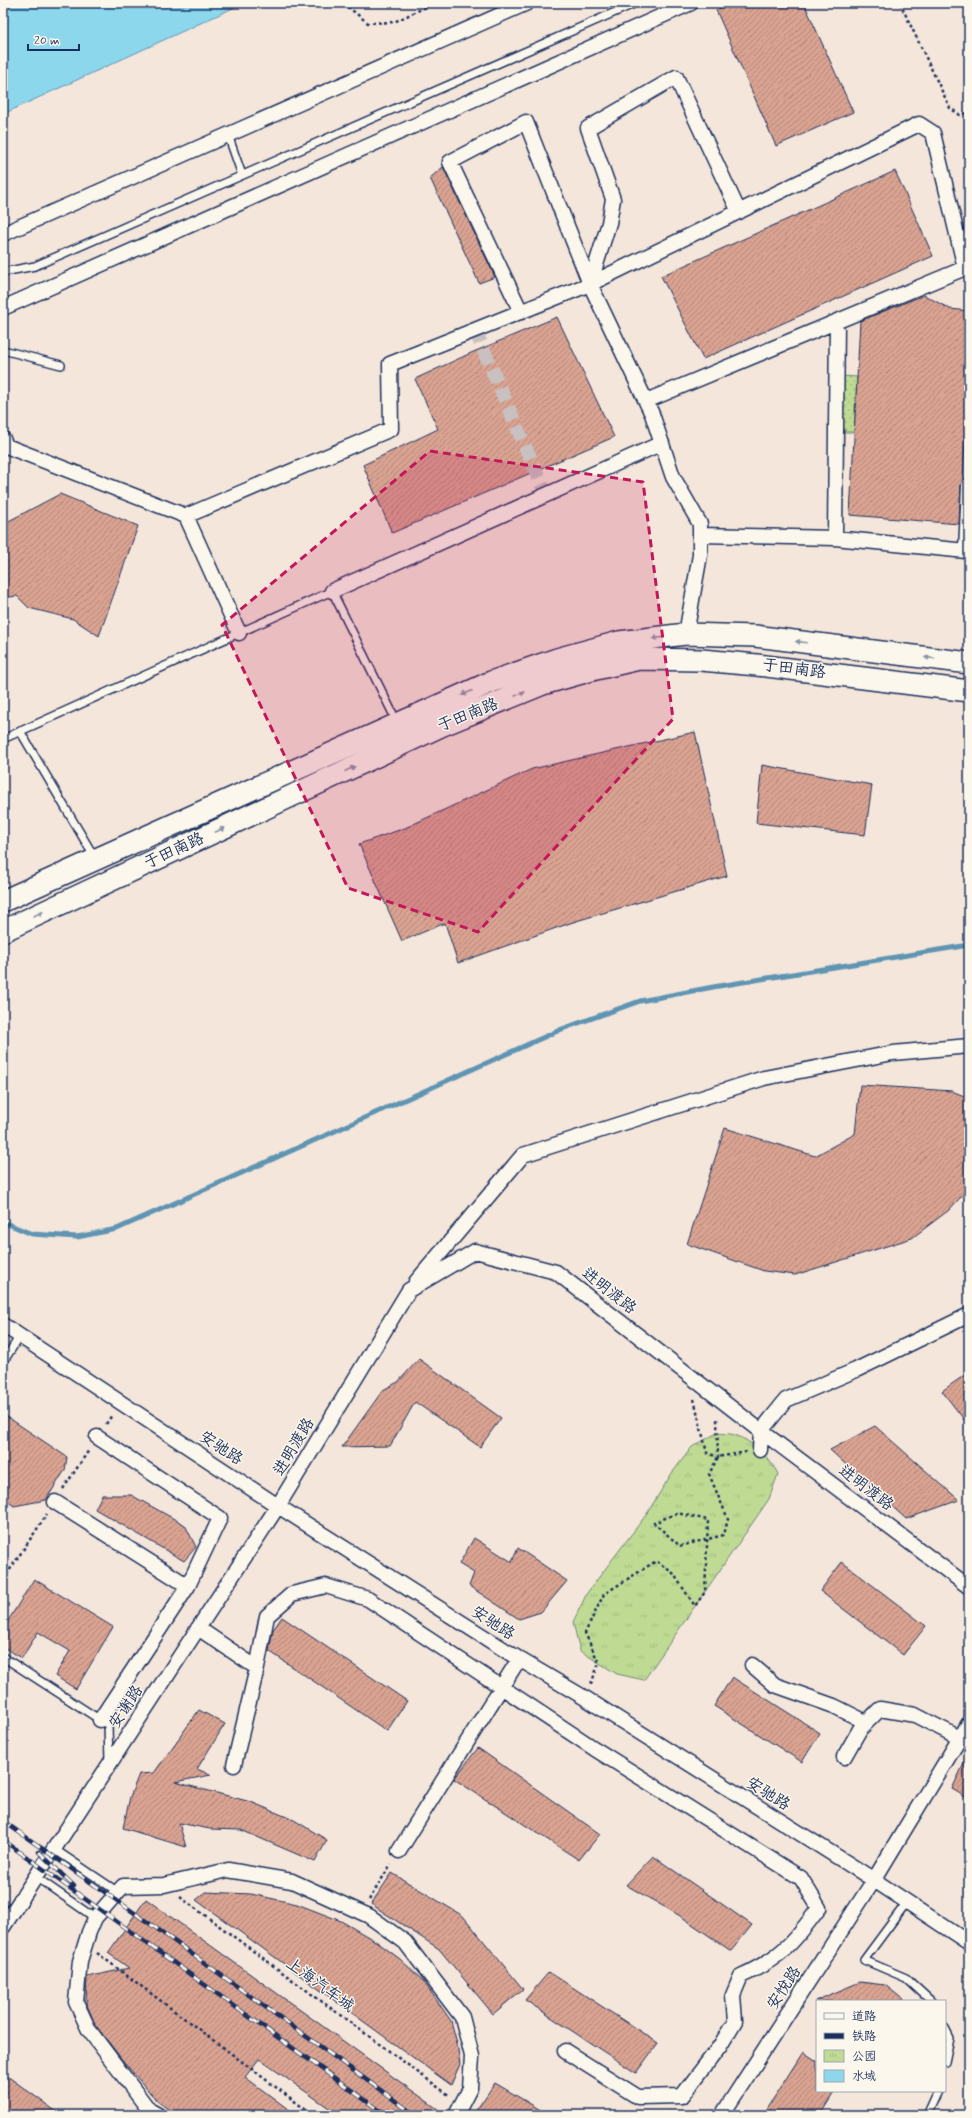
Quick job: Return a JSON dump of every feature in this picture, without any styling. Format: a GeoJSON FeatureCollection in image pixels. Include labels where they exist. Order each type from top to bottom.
{"type":"FeatureCollection","features":[{"type":"Feature","properties":{"kind":"street"},"geometry":{"type":"LineString","coordinates":[[3,234],[527,3]]}},
{"type":"Feature","properties":{"kind":"street"},"geometry":{"type":"LineString","coordinates":[[3,308],[691,3]]}},
{"type":"Feature","properties":{"kind":"street"},"geometry":{"type":"LineString","coordinates":[[590,284],[609,223],[613,199],[588,128],[676,77],[739,212]]}},
{"type":"Feature","properties":{"kind":"street"},"geometry":{"type":"LineString","coordinates":[[521,312],[450,162],[526,122],[590,284],[646,400],[673,477],[700,524],[700,555],[686,634]]}},
{"type":"Feature","properties":{"kind":"street"},"geometry":{"type":"LineString","coordinates":[[4,446],[186,516],[391,429],[390,364],[590,284],[919,124],[933,133],[966,268],[646,400]]}},
{"type":"Feature","properties":{"kind":"street"},"geometry":{"type":"LineString","coordinates":[[835,538],[838,321]]}},
{"type":"Feature","properties":{"kind":"street"},"geometry":{"type":"LineString","coordinates":[[332,591],[662,443]]}},
{"type":"Feature","properties":{"kind":"street"},"geometry":{"type":"LineString","coordinates":[[700,535],[835,538],[966,550],[969,484]]}},
{"type":"Feature","properties":{"kind":"street"},"geometry":{"type":"LineString","coordinates":[[186,516],[239,633]]}},
{"type":"Feature","properties":{"kind":"street","name":"于田南路"},"geometry":{"type":"LineString","coordinates":[[3,902],[491,682],[557,659],[619,642],[686,634],[755,636],[969,663]]}},
{"type":"Feature","properties":{"kind":"street","name":"于田南路"},"geometry":{"type":"LineString","coordinates":[[3,931],[443,725],[543,684],[596,668],[639,659],[700,660],[757,665],[969,691]]}},
{"type":"Feature","properties":{"kind":"street"},"geometry":{"type":"LineString","coordinates":[[315,761],[326,780]]}},
{"type":"Feature","properties":{"kind":"street"},"geometry":{"type":"LineString","coordinates":[[409,1290],[524,1155],[764,1078],[893,1053],[969,1046]]}},
{"type":"Feature","properties":{"kind":"street","name":"进明渡路"},"geometry":{"type":"LineString","coordinates":[[278,1506],[409,1290],[475,1251],[556,1272],[761,1431],[969,1587]]}},
{"type":"Feature","properties":{"kind":"street"},"geometry":{"type":"LineString","coordinates":[[760,1450],[761,1431],[786,1400],[856,1370],[969,1315]]}},
{"type":"Feature","properties":{"kind":"street","name":"安驰路"},"geometry":{"type":"LineString","coordinates":[[3,1325],[278,1506],[519,1659],[585,1698],[874,1880],[969,1943]]}},
{"type":"Feature","properties":{"kind":"street"},"geometry":{"type":"LineString","coordinates":[[97,1438],[220,1518],[188,1586],[100,1720]]}},
{"type":"Feature","properties":{"kind":"street"},"geometry":{"type":"LineString","coordinates":[[55,1502],[188,1586]]}},
{"type":"Feature","properties":{"kind":"street","name":"安谢路"},"geometry":{"type":"LineString","coordinates":[[4,1923],[109,1766],[278,1506]]}},
{"type":"Feature","properties":{"kind":"street"},"geometry":{"type":"LineString","coordinates":[[234,1765],[257,1668],[267,1616],[292,1594],[326,1586],[368,1599],[502,1686],[595,1749],[801,1878],[819,1908],[795,1940],[766,1965],[742,1976],[733,1995],[735,2022],[720,2046],[682,2096],[638,2097],[565,2051]]}},
{"type":"Feature","properties":{"kind":"street"},"geometry":{"type":"LineString","coordinates":[[198,1628],[257,1668]]}},
{"type":"Feature","properties":{"kind":"street"},"geometry":{"type":"LineString","coordinates":[[399,1852],[519,1659]]}},
{"type":"Feature","properties":{"kind":"street"},"geometry":{"type":"LineString","coordinates":[[752,1665],[775,1685],[834,1706],[866,1722]]}},
{"type":"Feature","properties":{"kind":"street"},"geometry":{"type":"LineString","coordinates":[[844,1757],[860,1728],[880,1709],[915,1715],[960,1738]]}},
{"type":"Feature","properties":{"kind":"street","name":"安悦路"},"geometry":{"type":"LineString","coordinates":[[722,2115],[874,1880],[969,1722]]}},
{"type":"Feature","properties":{"kind":"street"},"geometry":{"type":"LineString","coordinates":[[158,2115],[149,2110],[89,2030],[76,2002],[80,1961],[95,1918],[123,1886],[164,1885],[228,1870],[292,1881],[369,1916],[405,1942],[462,2017],[472,2056],[470,2088],[460,2111]]}},
{"type":"Feature","properties":{"kind":"lane"},"geometry":{"type":"LineString","coordinates":[[3,272],[35,266],[636,3]]}},
{"type":"Feature","properties":{"kind":"lane"},"geometry":{"type":"LineString","coordinates":[[228,135],[242,175]]}},
{"type":"Feature","properties":{"kind":"lane"},"geometry":{"type":"LineString","coordinates":[[3,350],[61,365]]}},
{"type":"Feature","properties":{"kind":"lane"},"geometry":{"type":"LineString","coordinates":[[3,739],[332,591],[398,724]]}},
{"type":"Feature","properties":{"kind":"lane"},"geometry":{"type":"LineString","coordinates":[[20,731],[96,860]]}},
{"type":"Feature","properties":{"kind":"lane"},"geometry":{"type":"LineString","coordinates":[[3,1362],[20,1336]]}},
{"type":"Feature","properties":{"kind":"lane"},"geometry":{"type":"LineString","coordinates":[[3,1657],[108,1725],[109,1766]]}},
{"type":"Feature","properties":{"kind":"lane"},"geometry":{"type":"LineString","coordinates":[[54,1849],[118,1892]]}},
{"type":"Feature","properties":{"kind":"lane"},"geometry":{"type":"LineString","coordinates":[[36,1877],[95,1918]]}},
{"type":"Feature","properties":{"kind":"lane"},"geometry":{"type":"LineString","coordinates":[[907,1902],[864,1960],[906,1978],[930,2000]]}},
{"type":"Feature","properties":{"kind":"lane"},"geometry":{"type":"LineString","coordinates":[[946,2030],[950,2038],[946,2057]]}},
{"type":"Feature","properties":{"kind":"lane"},"geometry":{"type":"LineString","coordinates":[[927,2115],[938,2092]]}},
{"type":"Feature","properties":{"kind":"path"},"geometry":{"type":"LineString","coordinates":[[343,3],[368,23],[394,22],[434,3]]}},
{"type":"Feature","properties":{"kind":"path"},"geometry":{"type":"LineString","coordinates":[[900,3],[950,108],[960,115],[969,112]]}},
{"type":"Feature","properties":{"kind":"path"},"geometry":{"type":"LineString","coordinates":[[700,1384],[693,1394],[706,1454],[718,1457],[760,1450]]}},
{"type":"Feature","properties":{"kind":"path"},"geometry":{"type":"LineString","coordinates":[[585,1698],[599,1663],[585,1633],[604,1594],[656,1561],[673,1573],[695,1606],[705,1592],[707,1539],[708,1520],[677,1513],[654,1523],[680,1546],[707,1539],[724,1535],[728,1519],[709,1474],[718,1457],[717,1397]]}},
{"type":"Feature","properties":{"kind":"path"},"geometry":{"type":"LineString","coordinates":[[361,1912],[399,1852]]}},
{"type":"Feature","properties":{"kind":"path","name":"上海汽车城"},"geometry":{"type":"LineString","coordinates":[[164,1885],[460,2111]]}},
{"type":"Feature","properties":{"kind":"path"},"geometry":{"type":"LineString","coordinates":[[86,1944],[313,2115]]}},
{"type":"Feature","properties":{"kind":"highlighted area"},"geometry":{"type":"Polygon","coordinates":[[[430,451],[643,482],[673,719],[478,932],[348,888],[222,625],[430,451]]]}},
{"type":"Feature","properties":{"kind":"green space"},"geometry":{"type":"Polygon","coordinates":[[[843,376],[857,377],[854,432],[840,432],[843,376]]]}},
{"type":"Feature","properties":{"kind":"green space"},"geometry":{"type":"Polygon","coordinates":[[[717,1433],[733,1434],[742,1438],[755,1446],[770,1462],[778,1474],[769,1499],[644,1680],[617,1674],[580,1651],[573,1622],[587,1593],[646,1515],[672,1473],[692,1447],[717,1433]]]}},
{"type":"Feature","properties":{"kind":"water"},"geometry":{"type":"Polygon","coordinates":[[[3,3],[244,3],[3,114],[3,3]]]}},
{"type":"Feature","properties":{"kind":"building"},"geometry":{"type":"Polygon","coordinates":[[[733,3],[804,3],[853,112],[776,146],[716,10],[733,3]]]}},
{"type":"Feature","properties":{"kind":"building"},"geometry":{"type":"Polygon","coordinates":[[[443,167],[495,277],[479,283],[430,178],[443,167]]]}},
{"type":"Feature","properties":{"kind":"building"},"geometry":{"type":"Polygon","coordinates":[[[895,171],[933,256],[703,359],[661,276],[895,171]]]}},
{"type":"Feature","properties":{"kind":"building"},"geometry":{"type":"Polygon","coordinates":[[[924,295],[950,309],[969,311],[969,366],[959,524],[850,515],[860,321],[924,295]]]}},
{"type":"Feature","properties":{"kind":"building"},"geometry":{"type":"Polygon","coordinates":[[[557,317],[614,437],[392,533],[363,465],[438,429],[415,379],[471,353],[557,317]]]}},
{"type":"Feature","properties":{"kind":"building"},"geometry":{"type":"Polygon","coordinates":[[[60,494],[138,526],[99,636],[73,619],[29,608],[17,596],[3,598],[3,524],[60,494]]]}},
{"type":"Feature","properties":{"kind":"building"},"geometry":{"type":"Polygon","coordinates":[[[695,732],[727,876],[573,922],[458,963],[445,923],[402,941],[359,844],[405,828],[532,769],[695,732]]]}},
{"type":"Feature","properties":{"kind":"building"},"geometry":{"type":"Polygon","coordinates":[[[762,765],[872,785],[865,835],[756,823],[762,765]]]}},
{"type":"Feature","properties":{"kind":"building"},"geometry":{"type":"Polygon","coordinates":[[[860,1085],[952,1091],[969,1098],[969,1188],[949,1210],[912,1238],[795,1275],[764,1271],[687,1244],[725,1128],[815,1156],[855,1134],[860,1085]]]}},
{"type":"Feature","properties":{"kind":"building"},"geometry":{"type":"Polygon","coordinates":[[[419,1359],[501,1418],[480,1447],[415,1402],[390,1446],[342,1447],[383,1390],[398,1382],[419,1359]]]}},
{"type":"Feature","properties":{"kind":"building"},"geometry":{"type":"Polygon","coordinates":[[[969,1372],[969,1426],[942,1391],[969,1372]]]}},
{"type":"Feature","properties":{"kind":"building"},"geometry":{"type":"Polygon","coordinates":[[[3,1414],[67,1457],[65,1470],[46,1500],[14,1506],[3,1498],[3,1414]]]}},
{"type":"Feature","properties":{"kind":"building"},"geometry":{"type":"Polygon","coordinates":[[[875,1426],[959,1500],[906,1519],[830,1450],[875,1426]]]}},
{"type":"Feature","properties":{"kind":"building"},"geometry":{"type":"Polygon","coordinates":[[[102,1495],[131,1495],[185,1525],[196,1547],[184,1561],[95,1509],[102,1495]]]}},
{"type":"Feature","properties":{"kind":"building"},"geometry":{"type":"Polygon","coordinates":[[[474,1538],[512,1562],[518,1548],[567,1581],[541,1612],[519,1619],[469,1586],[474,1573],[459,1564],[474,1538]]]}},
{"type":"Feature","properties":{"kind":"building"},"geometry":{"type":"Polygon","coordinates":[[[842,1562],[926,1626],[903,1655],[820,1591],[842,1562]]]}},
{"type":"Feature","properties":{"kind":"building"},"geometry":{"type":"Polygon","coordinates":[[[34,1579],[113,1627],[76,1689],[55,1676],[70,1651],[38,1632],[22,1658],[3,1647],[3,1629],[34,1579]]]}},
{"type":"Feature","properties":{"kind":"building"},"geometry":{"type":"Polygon","coordinates":[[[282,1617],[407,1701],[387,1731],[269,1651],[273,1630],[282,1617]]]}},
{"type":"Feature","properties":{"kind":"building"},"geometry":{"type":"Polygon","coordinates":[[[732,1677],[820,1733],[802,1762],[714,1706],[732,1677]]]}},
{"type":"Feature","properties":{"kind":"building"},"geometry":{"type":"Polygon","coordinates":[[[199,1710],[225,1724],[197,1769],[211,1775],[175,1782],[251,1802],[294,1820],[327,1840],[315,1862],[241,1830],[210,1829],[179,1823],[186,1847],[123,1828],[130,1797],[139,1774],[154,1773],[199,1710]]]}},
{"type":"Feature","properties":{"kind":"building"},"geometry":{"type":"Polygon","coordinates":[[[478,1748],[600,1834],[579,1860],[454,1779],[478,1748]]]}},
{"type":"Feature","properties":{"kind":"building"},"geometry":{"type":"Polygon","coordinates":[[[969,1753],[969,1799],[952,1789],[969,1753]]]}},
{"type":"Feature","properties":{"kind":"building"},"geometry":{"type":"Polygon","coordinates":[[[653,1856],[752,1925],[731,1951],[682,1917],[626,1885],[653,1856]]]}},
{"type":"Feature","properties":{"kind":"building"},"geometry":{"type":"Polygon","coordinates":[[[392,1873],[463,1916],[523,1989],[493,2014],[439,1949],[371,1904],[392,1873]]]}},
{"type":"Feature","properties":{"kind":"building"},"geometry":{"type":"Polygon","coordinates":[[[206,1892],[251,1894],[297,1904],[341,1921],[377,1942],[400,1959],[424,1982],[451,2021],[457,2043],[460,2064],[451,2085],[196,1900],[206,1892]]]}},
{"type":"Feature","properties":{"kind":"building"},"geometry":{"type":"Polygon","coordinates":[[[146,1899],[446,2115],[339,2115],[259,2059],[245,2077],[296,2115],[176,2115],[157,2101],[124,2062],[96,2026],[86,2003],[87,1977],[129,1968],[108,1953],[146,1899]]]}},
{"type":"Feature","properties":{"kind":"building"},"geometry":{"type":"Polygon","coordinates":[[[549,1972],[658,2043],[636,2073],[525,2000],[549,1972]]]}},
{"type":"Feature","properties":{"kind":"building"},"geometry":{"type":"Polygon","coordinates":[[[860,1982],[885,1985],[904,2000],[817,2000],[860,1982]]]}},
{"type":"Feature","properties":{"kind":"building"},"geometry":{"type":"Polygon","coordinates":[[[803,2052],[816,2060],[816,2092],[834,2092],[820,2115],[763,2115],[803,2052]]]}},
{"type":"Feature","properties":{"kind":"building"},"geometry":{"type":"Polygon","coordinates":[[[3,2073],[61,2115],[3,2115],[3,2073]]]}},
{"type":"Feature","properties":{"kind":"building"},"geometry":{"type":"Polygon","coordinates":[[[495,2083],[549,2115],[473,2115],[495,2083]]]}},
{"type":"Feature","properties":{"kind":"waterway"},"geometry":{"type":"LineString","coordinates":[[3,1222],[32,1234],[77,1237],[117,1229],[562,1029],[640,1001],[713,987],[969,945]]}},
{"type":"Feature","properties":{"kind":"tunnel"},"geometry":{"type":"LineString","coordinates":[[475,330],[546,495]]}},
{"type":"Feature","properties":{"kind":"railway"},"geometry":{"type":"LineString","coordinates":[[3,1821],[156,1928],[415,2115]]}},
{"type":"Feature","properties":{"kind":"railway"},"geometry":{"type":"LineString","coordinates":[[3,1840],[386,2115]]}},
{"type":"Feature","properties":{"kind":"railway"},"geometry":{"type":"LineString","coordinates":[[39,1852],[74,1886]]}}]}
